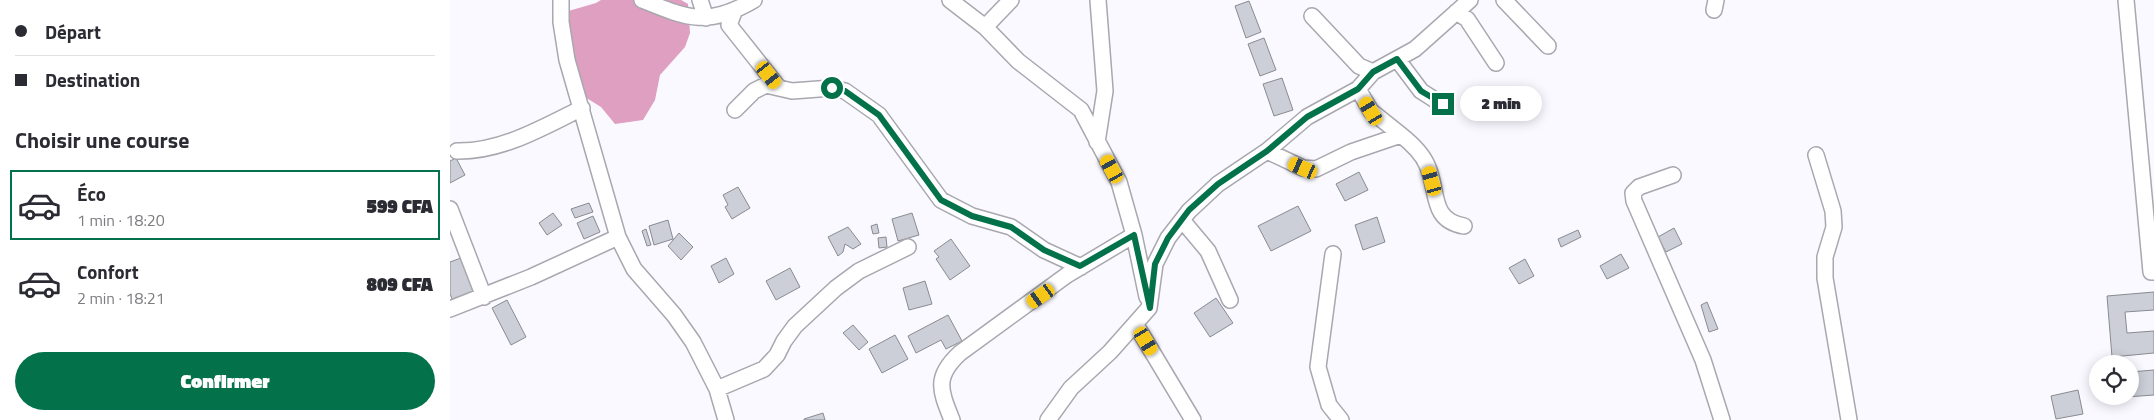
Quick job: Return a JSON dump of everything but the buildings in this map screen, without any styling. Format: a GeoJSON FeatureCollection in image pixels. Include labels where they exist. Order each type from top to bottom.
{"type":"FeatureCollection","features":[{"type":"Feature","properties":{"kind":"street"},"geometry":{"type":"LineString","coordinates":[[561,0],[567,60],[618,237],[634,268],[674,315],[693,342],[718,389],[726,420]]}},
{"type":"Feature","properties":{"kind":"street"},"geometry":{"type":"LineString","coordinates":[[642,0],[678,14],[706,18],[734,12],[754,0]]}},
{"type":"Feature","properties":{"kind":"street"},"geometry":{"type":"LineString","coordinates":[[700,0],[706,18]]}},
{"type":"Feature","properties":{"kind":"street"},"geometry":{"type":"LineString","coordinates":[[950,0],[985,27],[1018,61],[1081,110],[1120,182],[1150,308]]}},
{"type":"Feature","properties":{"kind":"street"},"geometry":{"type":"LineString","coordinates":[[985,27],[1011,0]]}},
{"type":"Feature","properties":{"kind":"street"},"geometry":{"type":"LineString","coordinates":[[1097,142],[1105,91],[1098,0]]}},
{"type":"Feature","properties":{"kind":"street"},"geometry":{"type":"LineString","coordinates":[[1048,420],[1071,388],[1136,325],[1150,308],[1155,264],[1168,238],[1189,210],[1218,184],[1267,151],[1307,117],[1358,89],[1373,72],[1415,48],[1470,0]]}},
{"type":"Feature","properties":{"kind":"street"},"geometry":{"type":"LineString","coordinates":[[1504,0],[1548,46]]}},
{"type":"Feature","properties":{"kind":"street"},"geometry":{"type":"LineString","coordinates":[[2126,0],[2151,272],[2154,272]]}},
{"type":"Feature","properties":{"kind":"street"},"geometry":{"type":"LineString","coordinates":[[734,12],[729,24],[779,88]]}},
{"type":"Feature","properties":{"kind":"street"},"geometry":{"type":"LineString","coordinates":[[1456,12],[1467,19],[1496,63]]}},
{"type":"Feature","properties":{"kind":"street"},"geometry":{"type":"LineString","coordinates":[[1312,16],[1359,66],[1373,72]]}},
{"type":"Feature","properties":{"kind":"street"},"geometry":{"type":"LineString","coordinates":[[1397,59],[1421,91],[1443,104]]}},
{"type":"Feature","properties":{"kind":"street"},"geometry":{"type":"LineString","coordinates":[[735,110],[754,91],[766,85],[792,91],[832,88],[845,91],[879,115],[941,200],[972,216],[1011,227],[1044,250],[1080,266]]}},
{"type":"Feature","properties":{"kind":"street"},"geometry":{"type":"LineString","coordinates":[[1358,89],[1371,111],[1412,143],[1427,164],[1441,215],[1451,224],[1464,226]]}},
{"type":"Feature","properties":{"kind":"street"},"geometry":{"type":"LineString","coordinates":[[457,151],[472,151],[499,145],[582,108]]}},
{"type":"Feature","properties":{"kind":"street"},"geometry":{"type":"LineString","coordinates":[[1267,151],[1303,168],[1316,168],[1351,152],[1402,135]]}},
{"type":"Feature","properties":{"kind":"street"},"geometry":{"type":"LineString","coordinates":[[1816,155],[1833,212],[1834,227],[1825,257],[1825,278],[1849,420]]}},
{"type":"Feature","properties":{"kind":"street"},"geometry":{"type":"LineString","coordinates":[[1673,175],[1638,186],[1632,193],[1649,239],[1703,360],[1722,420]]}},
{"type":"Feature","properties":{"kind":"street"},"geometry":{"type":"LineString","coordinates":[[450,209],[484,297]]}},
{"type":"Feature","properties":{"kind":"street"},"geometry":{"type":"LineString","coordinates":[[1182,220],[1208,251],[1230,300]]}},
{"type":"Feature","properties":{"kind":"street"},"geometry":{"type":"LineString","coordinates":[[952,420],[942,396],[942,378],[948,364],[960,353],[1080,266],[1134,235]]}},
{"type":"Feature","properties":{"kind":"street"},"geometry":{"type":"LineString","coordinates":[[450,309],[484,297],[618,237]]}},
{"type":"Feature","properties":{"kind":"street"},"geometry":{"type":"LineString","coordinates":[[718,389],[764,369],[777,355],[795,326],[836,288],[859,271],[908,247]]}},
{"type":"Feature","properties":{"kind":"street"},"geometry":{"type":"LineString","coordinates":[[1333,254],[1318,366],[1329,405],[1341,420]]}},
{"type":"Feature","properties":{"kind":"street"},"geometry":{"type":"LineString","coordinates":[[1136,325],[1193,420]]}},
{"type":"Feature","properties":{"kind":"shaded area"},"geometry":{"type":"Polygon","coordinates":[[[601,0],[681,0],[688,4],[690,33],[685,47],[660,75],[655,100],[643,120],[615,124],[601,107],[580,94],[565,12],[601,0]]]}},
{"type":"Feature","properties":{"kind":"route"},"geometry":{"type":"LineString","coordinates":[[832,88],[845,91],[879,115],[941,200],[972,216],[1011,227],[1044,250],[1080,266],[1134,235],[1150,308],[1155,264],[1168,238],[1189,210],[1218,184],[1267,151],[1307,117],[1358,89],[1373,72],[1397,59],[1421,91],[1443,104]]}}]}
